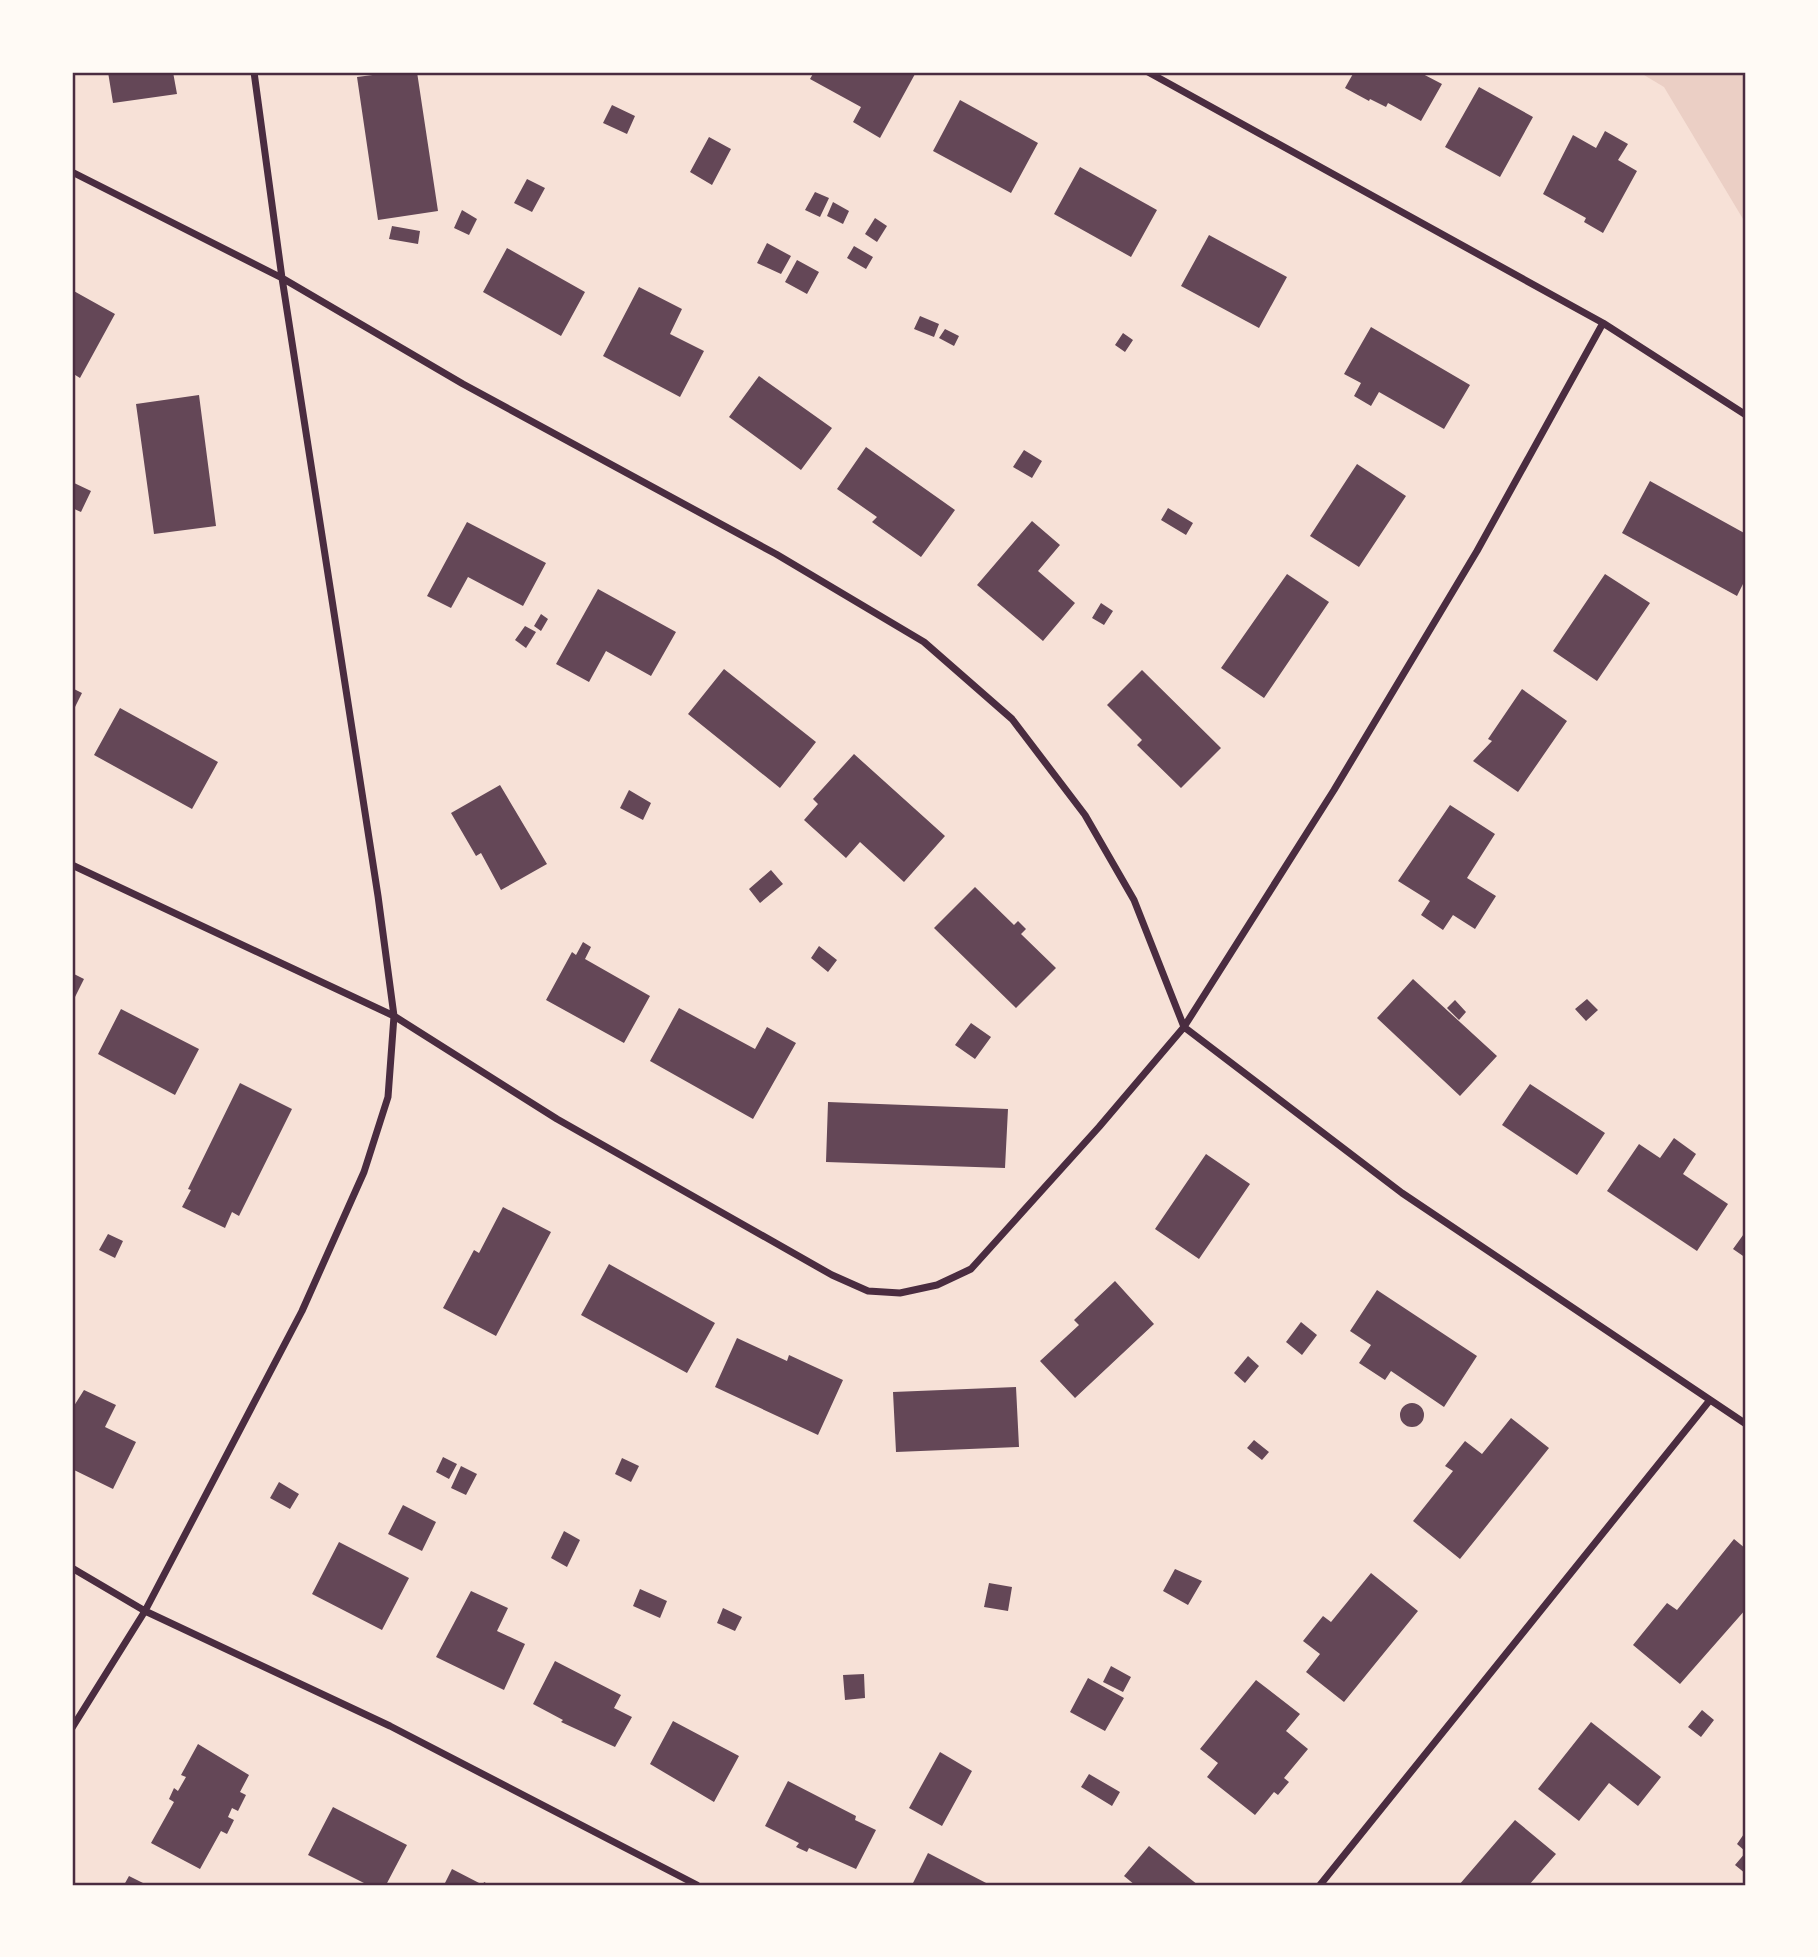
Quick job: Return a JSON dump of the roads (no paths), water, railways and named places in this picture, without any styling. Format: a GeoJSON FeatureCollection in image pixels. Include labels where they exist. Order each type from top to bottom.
{"type":"FeatureCollection","features":[{"type":"Feature","properties":{"kind":"street"},"geometry":{"type":"LineString","coordinates":[[72,1728],[145,1611],[302,1311],[364,1172],[388,1097],[394,1016],[373,856],[282,278],[254,72]]}},
{"type":"Feature","properties":{"kind":"street"},"geometry":{"type":"LineString","coordinates":[[1148,72],[1604,323],[1746,415]]}},
{"type":"Feature","properties":{"kind":"street"},"geometry":{"type":"LineString","coordinates":[[72,172],[282,278],[463,384],[776,554],[923,642],[1012,719],[1085,815],[1134,900],[1184,1027],[1402,1193],[1746,1424]]}},
{"type":"Feature","properties":{"kind":"street"},"geometry":{"type":"LineString","coordinates":[[72,866],[394,1016],[557,1119],[771,1242],[868,1291],[900,1293],[937,1285],[971,1269],[1099,1127],[1184,1027],[1334,790],[1478,551],[1604,323]]}},
{"type":"Feature","properties":{"kind":"street"},"geometry":{"type":"LineString","coordinates":[[1320,1885],[1710,1400]]}},
{"type":"Feature","properties":{"kind":"street"},"geometry":{"type":"LineString","coordinates":[[72,1568],[145,1611],[390,1726],[697,1885]]}}]}
